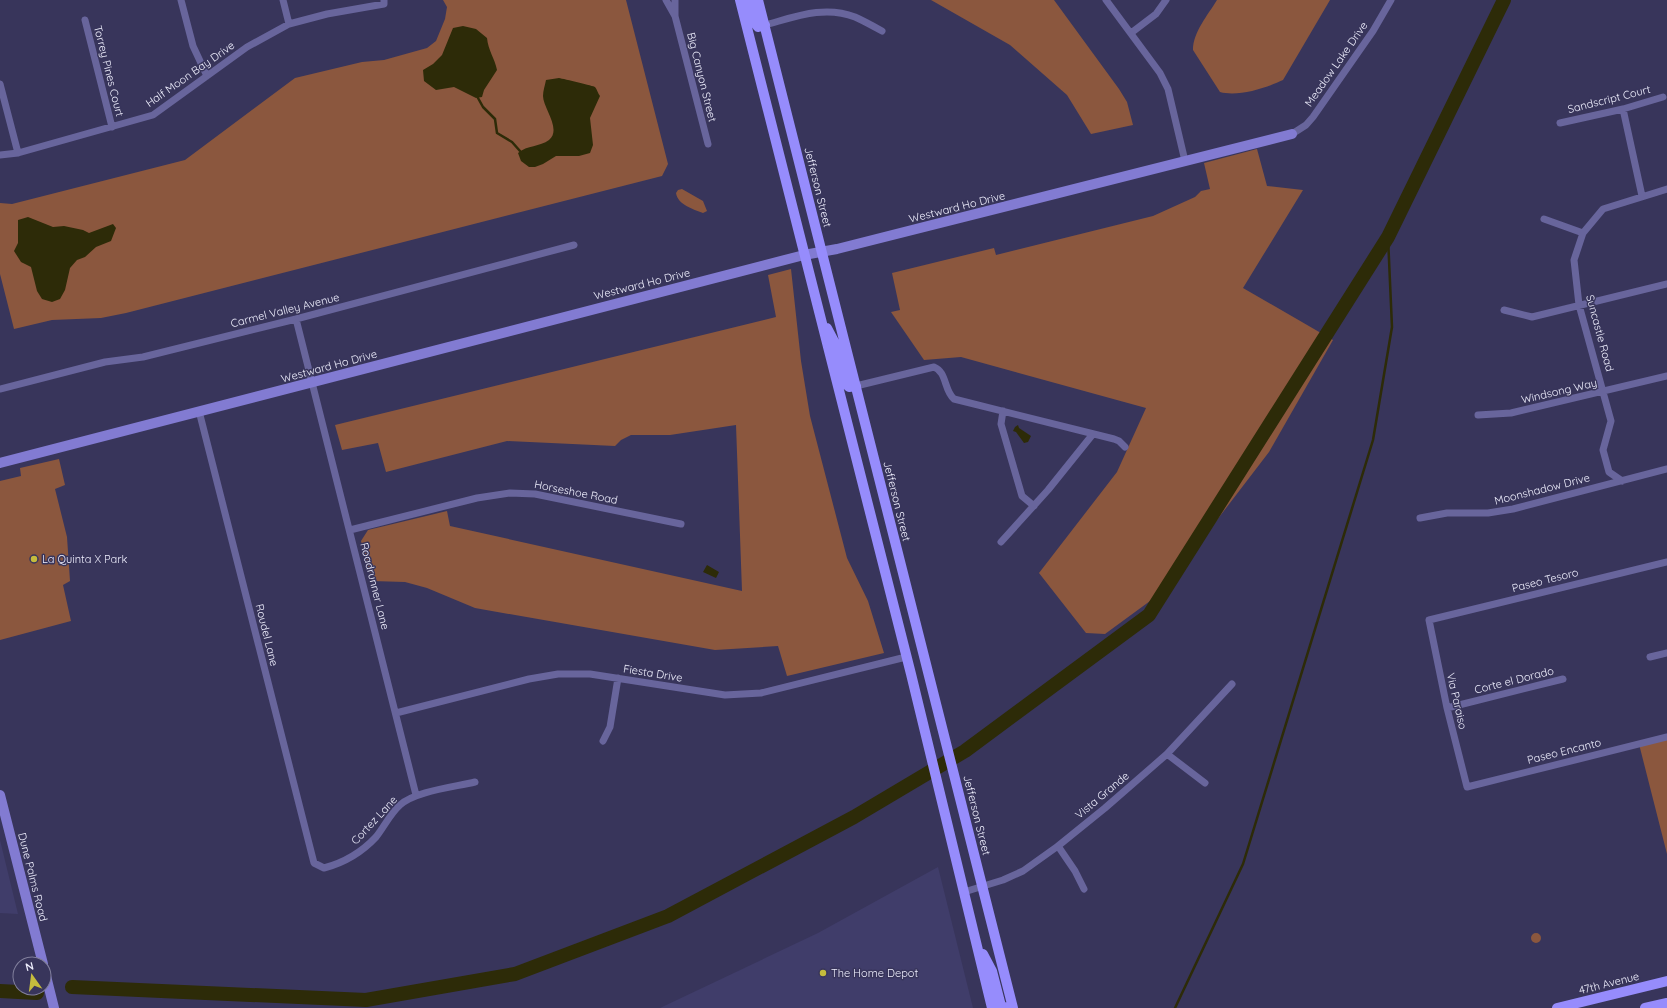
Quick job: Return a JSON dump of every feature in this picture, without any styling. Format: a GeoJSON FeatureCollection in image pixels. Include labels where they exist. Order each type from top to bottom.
{"type":"FeatureCollection","features":[{"type":"Feature","properties":{"kind":"main road"},"geometry":{"type":"LineString","coordinates":[[740,0],[911,674],[992,1008]]}},
{"type":"Feature","properties":{"kind":"main road"},"geometry":{"type":"LineString","coordinates":[[749,0],[755,23],[758,26],[765,25]]}},
{"type":"Feature","properties":{"kind":"main road","name":"Jefferson Street"},"geometry":{"type":"LineString","coordinates":[[758,0],[1013,1008]]}},
{"type":"Feature","properties":{"kind":"main road"},"geometry":{"type":"LineString","coordinates":[[820,314],[836,345],[846,384],[850,387],[856,386]]}},
{"type":"Feature","properties":{"kind":"main road"},"geometry":{"type":"LineString","coordinates":[[976,942],[992,971],[1002,1006],[1007,1008]]}},
{"type":"Feature","properties":{"kind":"main road","name":"47th Avenue"},"geometry":{"type":"LineString","coordinates":[[1557,1008],[1667,981]]}},
{"type":"Feature","properties":{"kind":"main road"},"geometry":{"type":"LineString","coordinates":[[1645,1008],[1667,1003]]}},
{"type":"Feature","properties":{"kind":"street"},"geometry":{"type":"LineString","coordinates":[[181,0],[193,46],[208,76]]}},
{"type":"Feature","properties":{"kind":"street"},"geometry":{"type":"LineString","coordinates":[[283,0],[289,24]]}},
{"type":"Feature","properties":{"kind":"street","name":"Half Moon Bay Drive"},"geometry":{"type":"LineString","coordinates":[[0,155],[18,153],[153,115],[247,47],[289,24],[327,14],[384,4],[384,0]]}},
{"type":"Feature","properties":{"kind":"street","name":"Big Canyon Street"},"geometry":{"type":"LineString","coordinates":[[666,0],[675,16],[708,144]]}},
{"type":"Feature","properties":{"kind":"street","name":"Big Canyon Street"},"geometry":{"type":"LineString","coordinates":[[675,16],[676,0]]}},
{"type":"Feature","properties":{"kind":"street"},"geometry":{"type":"LineString","coordinates":[[1106,0],[1160,73],[1168,89],[1186,161]]}},
{"type":"Feature","properties":{"kind":"street"},"geometry":{"type":"LineString","coordinates":[[1131,34],[1156,14],[1166,0]]}},
{"type":"Feature","properties":{"kind":"street","name":"Meadow Lake Drive"},"geometry":{"type":"LineString","coordinates":[[1292,134],[1306,125],[1313,117],[1373,31],[1391,0]]}},
{"type":"Feature","properties":{"kind":"street"},"geometry":{"type":"LineString","coordinates":[[765,25],[824,11],[854,17],[882,31]]}},
{"type":"Feature","properties":{"kind":"street","name":"Torrey Pines Court"},"geometry":{"type":"LineString","coordinates":[[85,20],[112,127]]}},
{"type":"Feature","properties":{"kind":"street"},"geometry":{"type":"LineString","coordinates":[[0,84],[18,153]]}},
{"type":"Feature","properties":{"kind":"street","name":"Sandscript Court"},"geometry":{"type":"LineString","coordinates":[[1560,123],[1623,109],[1663,97]]}},
{"type":"Feature","properties":{"kind":"street"},"geometry":{"type":"LineString","coordinates":[[1623,109],[1642,196]]}},
{"type":"Feature","properties":{"kind":"street","name":"Westward Ho Drive"},"geometry":{"type":"LineString","coordinates":[[0,463],[804,255],[1292,134]]}},
{"type":"Feature","properties":{"kind":"street","name":"Suncastle Road"},"geometry":{"type":"LineString","coordinates":[[1622,481],[1609,472],[1603,450],[1611,421],[1579,305],[1574,260],[1583,233],[1602,209],[1667,189]]}},
{"type":"Feature","properties":{"kind":"street"},"geometry":{"type":"LineString","coordinates":[[1544,219],[1583,233]]}},
{"type":"Feature","properties":{"kind":"street","name":"Carmel Valley Avenue"},"geometry":{"type":"LineString","coordinates":[[0,389],[105,362],[143,357],[296,319],[574,245]]}},
{"type":"Feature","properties":{"kind":"street"},"geometry":{"type":"LineString","coordinates":[[1504,310],[1532,317],[1667,284]]}},
{"type":"Feature","properties":{"kind":"street","name":"Roadrunner Lane"},"geometry":{"type":"LineString","coordinates":[[296,319],[416,795]]}},
{"type":"Feature","properties":{"kind":"street"},"geometry":{"type":"LineString","coordinates":[[856,386],[934,367],[937,368],[942,374],[949,393],[954,399],[1119,441],[1125,447]]}},
{"type":"Feature","properties":{"kind":"street","name":"Windsong Way"},"geometry":{"type":"LineString","coordinates":[[1478,415],[1511,413],[1667,376]]}},
{"type":"Feature","properties":{"kind":"street"},"geometry":{"type":"LineString","coordinates":[[1003,411],[1002,424],[1022,496],[1034,506]]}},
{"type":"Feature","properties":{"kind":"street","name":"Roudel Lane"},"geometry":{"type":"LineString","coordinates":[[199,412],[314,863]]}},
{"type":"Feature","properties":{"kind":"street"},"geometry":{"type":"LineString","coordinates":[[1001,542],[1048,490],[1093,434]]}},
{"type":"Feature","properties":{"kind":"street","name":"Moonshadow Drive"},"geometry":{"type":"LineString","coordinates":[[1420,518],[1447,513],[1488,513],[1513,509],[1667,469]]}},
{"type":"Feature","properties":{"kind":"street","name":"Horseshoe Road"},"geometry":{"type":"LineString","coordinates":[[350,530],[477,498],[510,493],[535,494],[681,524]]}},
{"type":"Feature","properties":{"kind":"street","name":"Paseo Tesoro"},"geometry":{"type":"LineString","coordinates":[[1429,620],[1667,562]]}},
{"type":"Feature","properties":{"kind":"street","name":"Via Paraiso"},"geometry":{"type":"LineString","coordinates":[[1429,620],[1447,708],[1467,787]]}},
{"type":"Feature","properties":{"kind":"street"},"geometry":{"type":"LineString","coordinates":[[1650,657],[1667,653]]}},
{"type":"Feature","properties":{"kind":"street","name":"Fiesta Drive"},"geometry":{"type":"LineString","coordinates":[[396,713],[529,679],[558,674],[590,674],[725,695],[761,693],[906,657]]}},
{"type":"Feature","properties":{"kind":"street"},"geometry":{"type":"LineString","coordinates":[[603,741],[610,727],[618,678]]}},
{"type":"Feature","properties":{"kind":"street","name":"Corte el Dorado"},"geometry":{"type":"LineString","coordinates":[[1447,708],[1562,679]]}},
{"type":"Feature","properties":{"kind":"street","name":"Vista Grande"},"geometry":{"type":"LineString","coordinates":[[964,892],[1002,880],[1023,871],[1058,846],[1105,808],[1167,754],[1232,684]]}},
{"type":"Feature","properties":{"kind":"street","name":"Paseo Encanto"},"geometry":{"type":"LineString","coordinates":[[1467,787],[1667,737]]}},
{"type":"Feature","properties":{"kind":"street"},"geometry":{"type":"LineString","coordinates":[[1167,754],[1205,783]]}},
{"type":"Feature","properties":{"kind":"street","name":"Cortez Lane"},"geometry":{"type":"LineString","coordinates":[[314,863],[324,868],[334,865],[358,853],[376,837],[400,804],[416,795],[476,782]]}},
{"type":"Feature","properties":{"kind":"street","name":"Dune Palms Road"},"geometry":{"type":"LineString","coordinates":[[0,795],[41,956]]}},
{"type":"Feature","properties":{"kind":"street"},"geometry":{"type":"LineString","coordinates":[[1058,846],[1076,871],[1084,889]]}},
{"type":"Feature","properties":{"kind":"street"},"geometry":{"type":"LineString","coordinates":[[51,996],[54,1008]]}},
{"type":"Feature","properties":{"kind":"shaded area"},"geometry":{"type":"Polygon","coordinates":[[[443,0],[626,0],[668,164],[662,176],[126,313],[101,318],[52,320],[14,329],[0,274],[0,203],[12,204],[185,160],[295,78],[362,62],[384,60],[427,48],[436,41],[445,19],[447,7],[443,0]]]}},
{"type":"Feature","properties":{"kind":"shaded area"},"geometry":{"type":"Polygon","coordinates":[[[931,0],[1054,0],[1119,89],[1127,102],[1133,125],[1091,134],[1067,95],[1010,45],[931,0]]]}},
{"type":"Feature","properties":{"kind":"shaded area"},"geometry":{"type":"Polygon","coordinates":[[[1217,0],[1330,0],[1283,80],[1252,91],[1243,93],[1227,93],[1220,92],[1193,50],[1195,37],[1198,30],[1217,0]]]}},
{"type":"Feature","properties":{"kind":"shaded area"},"geometry":{"type":"Polygon","coordinates":[[[463,26],[476,29],[487,38],[496,66],[497,70],[484,90],[482,97],[476,98],[454,87],[436,90],[424,81],[423,70],[433,64],[442,55],[453,28],[463,26]]]}},
{"type":"Feature","properties":{"kind":"shaded area"},"geometry":{"type":"Polygon","coordinates":[[[559,78],[595,87],[600,96],[590,118],[593,145],[590,153],[579,156],[556,156],[543,164],[535,167],[529,167],[521,161],[518,153],[522,150],[542,144],[549,140],[552,135],[554,130],[553,124],[544,101],[543,94],[546,80],[559,78]]]}},
{"type":"Feature","properties":{"kind":"shaded area"},"geometry":{"type":"Polygon","coordinates":[[[1257,149],[1267,186],[1303,190],[1243,288],[1333,340],[1269,452],[1161,593],[1105,634],[1086,633],[1039,573],[1117,472],[1146,408],[961,357],[924,360],[891,312],[900,310],[892,273],[994,248],[996,255],[1153,216],[1195,197],[1201,191],[1210,189],[1204,163],[1257,149]]]}},
{"type":"Feature","properties":{"kind":"shaded area"},"geometry":{"type":"Polygon","coordinates":[[[682,189],[703,201],[707,211],[703,213],[683,204],[677,197],[676,193],[678,190],[682,189]]]}},
{"type":"Feature","properties":{"kind":"shaded area"},"geometry":{"type":"Polygon","coordinates":[[[28,217],[53,227],[64,226],[83,230],[89,233],[113,224],[116,228],[111,241],[96,247],[85,257],[77,260],[70,268],[65,290],[60,299],[52,302],[42,299],[37,291],[31,267],[21,262],[14,251],[18,243],[18,220],[28,217]]]}},
{"type":"Feature","properties":{"kind":"shaded area"},"geometry":{"type":"Polygon","coordinates":[[[791,269],[801,361],[810,416],[847,558],[868,601],[884,653],[787,676],[778,646],[715,650],[475,608],[427,588],[405,582],[372,581],[361,541],[368,530],[447,511],[450,526],[742,591],[736,425],[670,435],[631,435],[621,440],[615,446],[507,441],[386,472],[378,443],[342,450],[335,425],[776,317],[768,275],[791,269]]]}},
{"type":"Feature","properties":{"kind":"shaded area"},"geometry":{"type":"Polygon","coordinates":[[[1018,425],[1019,428],[1031,436],[1028,442],[1024,443],[1016,432],[1013,431],[1018,425]]]}},
{"type":"Feature","properties":{"kind":"shaded area","name":"La Quinta X Park"},"geometry":{"type":"Polygon","coordinates":[[[59,459],[65,485],[55,489],[67,537],[70,581],[63,585],[71,621],[0,640],[0,481],[21,476],[20,468],[59,459]]]}},
{"type":"Feature","properties":{"kind":"shaded area"},"geometry":{"type":"Polygon","coordinates":[[[707,565],[719,572],[716,578],[703,572],[707,565]]]}},
{"type":"Feature","properties":{"kind":"shaded area"},"geometry":{"type":"Polygon","coordinates":[[[1667,737],[1667,854],[1639,744],[1667,737]]]}},
{"type":"Feature","properties":{"kind":"shaded area"},"geometry":{"type":"Polygon","coordinates":[[[0,840],[18,914],[0,913],[0,840]]]}},
{"type":"Feature","properties":{"kind":"shaded area"},"geometry":{"type":"Polygon","coordinates":[[[938,867],[973,1008],[660,1008],[818,933],[938,867]]]}},
{"type":"Feature","properties":{"kind":"shaded area"},"geometry":{"type":"Polygon","coordinates":[[[1536,933],[1541,938],[1536,943],[1531,938],[1536,933]]]}},
{"type":"Feature","properties":{"kind":"waterway"},"geometry":{"type":"LineString","coordinates":[[72,987],[366,1000],[515,974],[668,916],[854,817],[965,751],[1149,615],[1388,237],[1504,0]]}},
{"type":"Feature","properties":{"kind":"waterway"},"geometry":{"type":"LineString","coordinates":[[478,98],[483,107],[495,119],[497,133],[512,142],[520,151]]}},
{"type":"Feature","properties":{"kind":"waterway"},"geometry":{"type":"LineString","coordinates":[[1175,1008],[1243,864],[1373,440],[1392,327],[1388,237]]}},
{"type":"Feature","properties":{"kind":"waterway"},"geometry":{"type":"LineString","coordinates":[[0,991],[12,992]]}},
{"type":"Feature","properties":{"kind":"place","name":"La Quinta X Park"},"geometry":{"type":"Point","coordinates":[34,559]}},
{"type":"Feature","properties":{"kind":"place","name":"The Home Depot"},"geometry":{"type":"Point","coordinates":[823,973]}}]}
